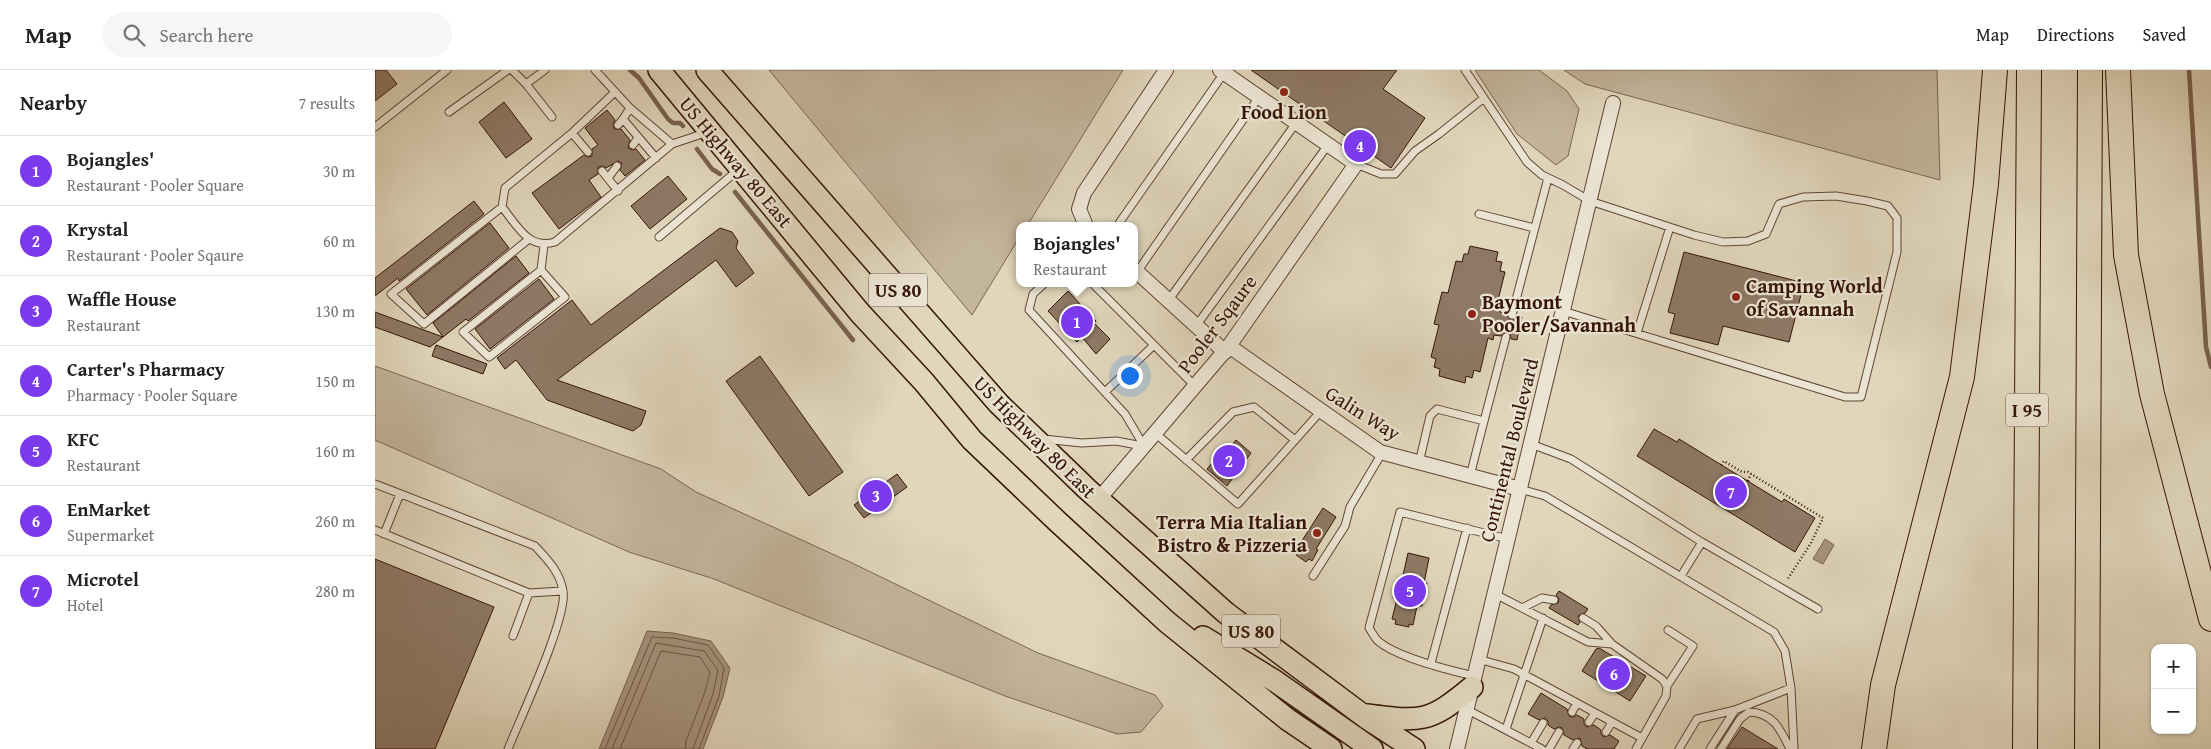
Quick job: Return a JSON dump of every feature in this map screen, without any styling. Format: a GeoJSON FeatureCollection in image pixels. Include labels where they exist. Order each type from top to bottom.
{"type":"FeatureCollection","features":[{"type":"Feature","properties":{"kind":"highway"},"geometry":{"type":"LineString","coordinates":[[1874,749],[1883,686],[1962,378],[1986,184],[1995,70]]}},
{"type":"Feature","properties":{"kind":"highway","name":"I 95"},"geometry":{"type":"LineString","coordinates":[[2025,749],[2029,70]]}},
{"type":"Feature","properties":{"kind":"highway"},"geometry":{"type":"LineString","coordinates":[[2087,749],[2090,70]]}},
{"type":"Feature","properties":{"kind":"highway"},"geometry":{"type":"LineString","coordinates":[[2118,70],[2126,255],[2152,394],[2211,619]]}},
{"type":"Feature","properties":{"kind":"main road","name":"US Highway 80 East"},"geometry":{"type":"LineString","coordinates":[[659,70],[860,313],[924,382],[972,440],[1167,622],[1287,719],[1331,749]]}},
{"type":"Feature","properties":{"kind":"main road","name":"US Highway 80 East"},"geometry":{"type":"LineString","coordinates":[[707,70],[999,404],[1034,439],[1098,500],[1226,613],[1361,714],[1414,749]]}},
{"type":"Feature","properties":{"kind":"main road"},"geometry":{"type":"LineString","coordinates":[[1141,599],[1275,681],[1372,749]]}},
{"type":"Feature","properties":{"kind":"main road"},"geometry":{"type":"LineString","coordinates":[[1361,714],[1406,720],[1428,717],[1448,707],[1473,681]]}},
{"type":"Feature","properties":{"kind":"street"},"geometry":{"type":"LineString","coordinates":[[1084,222],[1079,209],[1083,193],[1166,70]]}},
{"type":"Feature","properties":{"kind":"street"},"geometry":{"type":"LineString","coordinates":[[1222,71],[1356,164]]}},
{"type":"Feature","properties":{"kind":"street","name":"Continental Boulevard"},"geometry":{"type":"LineString","coordinates":[[1457,749],[1613,103]]}},
{"type":"Feature","properties":{"kind":"street","name":"Pooler Sqaure"},"geometry":{"type":"LineString","coordinates":[[1098,500],[1227,349],[1356,164]]}},
{"type":"Feature","properties":{"kind":"street","name":"Galin Way"},"geometry":{"type":"LineString","coordinates":[[1138,273],[1196,326],[1227,349],[1382,453],[1520,489]]}},
{"type":"Feature","properties":{"kind":"lane"},"geometry":{"type":"LineString","coordinates":[[375,127],[447,70]]}},
{"type":"Feature","properties":{"kind":"lane"},"geometry":{"type":"LineString","coordinates":[[449,112],[508,70]]}},
{"type":"Feature","properties":{"kind":"lane"},"geometry":{"type":"LineString","coordinates":[[512,70],[526,84],[552,117]]}},
{"type":"Feature","properties":{"kind":"lane"},"geometry":{"type":"LineString","coordinates":[[526,84],[545,70]]}},
{"type":"Feature","properties":{"kind":"lane"},"geometry":{"type":"LineString","coordinates":[[595,70],[630,108],[672,144]]}},
{"type":"Feature","properties":{"kind":"lane"},"geometry":{"type":"LineString","coordinates":[[1465,70],[1527,162],[1548,178],[1589,201],[1723,242],[1748,241],[1766,234],[1779,204],[1803,197],[1836,196],[1867,201],[1888,206],[1897,218],[1897,252],[1861,396],[1845,397],[1563,312]]}},
{"type":"Feature","properties":{"kind":"lane"},"geometry":{"type":"LineString","coordinates":[[1120,222],[1222,71]]}},
{"type":"Feature","properties":{"kind":"lane"},"geometry":{"type":"LineString","coordinates":[[529,239],[424,324],[391,294],[502,207],[505,188],[572,133],[615,92]]}},
{"type":"Feature","properties":{"kind":"lane"},"geometry":{"type":"LineString","coordinates":[[1138,268],[1259,97]]}},
{"type":"Feature","properties":{"kind":"lane"},"geometry":{"type":"LineString","coordinates":[[1356,164],[1381,174],[1395,174],[1415,151],[1483,98]]}},
{"type":"Feature","properties":{"kind":"lane"},"geometry":{"type":"LineString","coordinates":[[630,108],[620,122],[656,158]]}},
{"type":"Feature","properties":{"kind":"lane"},"geometry":{"type":"LineString","coordinates":[[1168,301],[1297,123]]}},
{"type":"Feature","properties":{"kind":"lane"},"geometry":{"type":"LineString","coordinates":[[502,207],[529,239],[544,245],[555,242],[672,144],[711,131]]}},
{"type":"Feature","properties":{"kind":"lane"},"geometry":{"type":"LineString","coordinates":[[572,133],[587,152]]}},
{"type":"Feature","properties":{"kind":"lane"},"geometry":{"type":"LineString","coordinates":[[633,145],[638,138]]}},
{"type":"Feature","properties":{"kind":"lane"},"geometry":{"type":"LineString","coordinates":[[1196,326],[1328,145]]}},
{"type":"Feature","properties":{"kind":"lane"},"geometry":{"type":"LineString","coordinates":[[608,178],[617,166]]}},
{"type":"Feature","properties":{"kind":"lane"},"geometry":{"type":"LineString","coordinates":[[659,238],[741,168]]}},
{"type":"Feature","properties":{"kind":"lane"},"geometry":{"type":"LineString","coordinates":[[602,170],[618,191]]}},
{"type":"Feature","properties":{"kind":"lane"},"geometry":{"type":"LineString","coordinates":[[1512,315],[1548,178]]}},
{"type":"Feature","properties":{"kind":"lane"},"geometry":{"type":"LineString","coordinates":[[1479,214],[1535,228]]}},
{"type":"Feature","properties":{"kind":"lane"},"geometry":{"type":"LineString","coordinates":[[1637,333],[1670,227]]}},
{"type":"Feature","properties":{"kind":"lane"},"geometry":{"type":"LineString","coordinates":[[541,270],[565,297],[489,357],[463,332],[541,270],[544,245]]}},
{"type":"Feature","properties":{"kind":"lane"},"geometry":{"type":"LineString","coordinates":[[1041,287],[1033,294],[1029,310],[1125,414],[1144,446]]}},
{"type":"Feature","properties":{"kind":"lane"},"geometry":{"type":"LineString","coordinates":[[1096,287],[1195,386]]}},
{"type":"Feature","properties":{"kind":"lane"},"geometry":{"type":"LineString","coordinates":[[1470,476],[1506,337]]}},
{"type":"Feature","properties":{"kind":"lane"},"geometry":{"type":"LineString","coordinates":[[1105,392],[1154,346]]}},
{"type":"Feature","properties":{"kind":"lane"},"geometry":{"type":"LineString","coordinates":[[1186,460],[1233,412],[1254,407],[1295,440]]}},
{"type":"Feature","properties":{"kind":"lane"},"geometry":{"type":"LineString","coordinates":[[1419,463],[1430,416],[1437,409],[1485,421]]}},
{"type":"Feature","properties":{"kind":"lane"},"geometry":{"type":"LineString","coordinates":[[1155,434],[1239,504],[1321,411]]}},
{"type":"Feature","properties":{"kind":"lane"},"geometry":{"type":"LineString","coordinates":[[1034,439],[1082,444],[1116,441],[1144,446]]}},
{"type":"Feature","properties":{"kind":"lane"},"geometry":{"type":"LineString","coordinates":[[1531,444],[1571,459],[1702,542],[1818,609]]}},
{"type":"Feature","properties":{"kind":"lane"},"geometry":{"type":"LineString","coordinates":[[1313,576],[1345,526],[1350,507],[1382,453]]}},
{"type":"Feature","properties":{"kind":"lane"},"geometry":{"type":"LineString","coordinates":[[375,484],[535,546],[554,566],[563,591],[560,619],[508,749]]}},
{"type":"Feature","properties":{"kind":"lane"},"geometry":{"type":"LineString","coordinates":[[1520,489],[1545,496],[1774,632],[1785,651],[1791,688],[1794,749]]}},
{"type":"Feature","properties":{"kind":"lane"},"geometry":{"type":"LineString","coordinates":[[384,534],[400,494]]}},
{"type":"Feature","properties":{"kind":"lane"},"geometry":{"type":"LineString","coordinates":[[1473,681],[1431,663],[1393,651],[1377,640],[1369,628],[1371,618],[1399,512],[1508,539]]}},
{"type":"Feature","properties":{"kind":"lane"},"geometry":{"type":"LineString","coordinates":[[1431,663],[1467,528]]}},
{"type":"Feature","properties":{"kind":"lane"},"geometry":{"type":"LineString","coordinates":[[375,530],[529,593],[563,591]]}},
{"type":"Feature","properties":{"kind":"lane"},"geometry":{"type":"LineString","coordinates":[[1681,576],[1702,542]]}},
{"type":"Feature","properties":{"kind":"lane"},"geometry":{"type":"LineString","coordinates":[[513,636],[529,593]]}},
{"type":"Feature","properties":{"kind":"lane"},"geometry":{"type":"LineString","coordinates":[[1495,594],[1588,642],[1612,644]]}},
{"type":"Feature","properties":{"kind":"lane"},"geometry":{"type":"LineString","coordinates":[[1523,608],[1542,598],[1554,600]]}},
{"type":"Feature","properties":{"kind":"lane"},"geometry":{"type":"LineString","coordinates":[[1506,729],[1543,618]]}},
{"type":"Feature","properties":{"kind":"lane"},"geometry":{"type":"LineString","coordinates":[[1583,618],[1596,626],[1612,644],[1662,679],[1667,686]]}},
{"type":"Feature","properties":{"kind":"lane"},"geometry":{"type":"LineString","coordinates":[[1636,749],[1666,696],[1667,686],[1693,646],[1668,630]]}},
{"type":"Feature","properties":{"kind":"lane"},"geometry":{"type":"LineString","coordinates":[[1478,659],[1514,669],[1642,738]]}},
{"type":"Feature","properties":{"kind":"lane"},"geometry":{"type":"LineString","coordinates":[[1679,749],[1697,719],[1735,710],[1791,688]]}},
{"type":"Feature","properties":{"kind":"lane"},"geometry":{"type":"LineString","coordinates":[[1555,702],[1560,694]]}},
{"type":"Feature","properties":{"kind":"lane"},"geometry":{"type":"LineString","coordinates":[[1572,712],[1577,703]]}},
{"type":"Feature","properties":{"kind":"lane"},"geometry":{"type":"LineString","coordinates":[[1466,708],[1542,749]]}},
{"type":"Feature","properties":{"kind":"lane"},"geometry":{"type":"LineString","coordinates":[[1710,749],[1735,710]]}},
{"type":"Feature","properties":{"kind":"lane"},"geometry":{"type":"LineString","coordinates":[[1721,749],[1740,719],[1749,712],[1762,713],[1769,717],[1781,732],[1790,749]]}},
{"type":"Feature","properties":{"kind":"lane"},"geometry":{"type":"LineString","coordinates":[[1589,722],[1595,713]]}},
{"type":"Feature","properties":{"kind":"lane"},"geometry":{"type":"LineString","coordinates":[[1606,732],[1612,722]]}},
{"type":"Feature","properties":{"kind":"lane"},"geometry":{"type":"LineString","coordinates":[[1531,743],[1543,723]]}},
{"type":"Feature","properties":{"kind":"lane"},"geometry":{"type":"LineString","coordinates":[[1549,749],[1559,732]]}},
{"type":"Feature","properties":{"kind":"path"},"geometry":{"type":"LineString","coordinates":[[1721,465],[1724,461],[1742,472],[1751,474],[1823,518],[1811,543],[1782,588]]}},
{"type":"Feature","properties":{"kind":"path"},"geometry":{"type":"LineString","coordinates":[[1729,469],[1732,466]]}},
{"type":"Feature","properties":{"kind":"path"},"geometry":{"type":"LineString","coordinates":[[1748,481],[1751,474]]}},
{"type":"Feature","properties":{"kind":"shaded area"},"geometry":{"type":"Polygon","coordinates":[[[769,70],[1123,70],[1029,222],[1016,222],[1016,243],[972,315],[769,70]]]}},
{"type":"Feature","properties":{"kind":"shaded area"},"geometry":{"type":"Polygon","coordinates":[[[1475,70],[1539,70],[1567,91],[1579,109],[1568,156],[1556,165],[1517,134],[1475,70]]]}},
{"type":"Feature","properties":{"kind":"shaded area"},"geometry":{"type":"Polygon","coordinates":[[[1564,70],[1937,70],[1940,180],[1585,84],[1564,70]]]}},
{"type":"Feature","properties":{"kind":"shaded area"},"geometry":{"type":"Polygon","coordinates":[[[375,366],[661,469],[696,492],[850,562],[1038,653],[1155,695],[1163,706],[1141,732],[1117,734],[1005,696],[714,579],[629,552],[375,440],[375,366]]]}},
{"type":"Feature","properties":{"kind":"water"},"geometry":{"type":"Polygon","coordinates":[[[1825,539],[1834,545],[1823,564],[1813,559],[1825,539]]]}},
{"type":"Feature","properties":{"kind":"water"},"geometry":{"type":"Polygon","coordinates":[[[647,631],[673,633],[711,641],[730,668],[723,697],[703,749],[599,749],[647,631]]]}},
{"type":"Feature","properties":{"kind":"building"},"geometry":{"type":"Polygon","coordinates":[[[375,70],[386,70],[397,84],[375,101],[375,70]]]}},
{"type":"Feature","properties":{"kind":"building"},"geometry":{"type":"Polygon","coordinates":[[[1251,70],[1397,70],[1383,89],[1425,118],[1391,168],[1251,70]]]}},
{"type":"Feature","properties":{"kind":"building"},"geometry":{"type":"Polygon","coordinates":[[[504,102],[532,139],[506,158],[479,122],[504,102]]]}},
{"type":"Feature","properties":{"kind":"building"},"geometry":{"type":"Polygon","coordinates":[[[607,110],[615,120],[614,129],[621,129],[630,140],[628,148],[636,149],[645,160],[625,176],[620,170],[622,163],[618,161],[606,168],[598,167],[598,174],[589,180],[601,197],[559,229],[532,193],[584,155],[592,156],[592,149],[598,145],[585,128],[607,110]]]}},
{"type":"Feature","properties":{"kind":"building"},"geometry":{"type":"Polygon","coordinates":[[[668,176],[687,199],[650,229],[631,206],[668,176]]]}},
{"type":"Feature","properties":{"kind":"building"},"geometry":{"type":"Polygon","coordinates":[[[474,201],[484,214],[399,281],[398,278],[375,296],[375,278],[474,201]]]}},
{"type":"Feature","properties":{"kind":"building"},"geometry":{"type":"Polygon","coordinates":[[[490,223],[509,248],[427,315],[406,289],[490,223]]]}},
{"type":"Feature","properties":{"kind":"building"},"geometry":{"type":"Polygon","coordinates":[[[720,228],[732,232],[738,241],[736,248],[754,273],[736,287],[716,260],[557,380],[646,411],[641,425],[633,431],[547,400],[516,360],[505,369],[497,358],[572,300],[591,325],[720,228]]]}},
{"type":"Feature","properties":{"kind":"building","name":"Baymont Pooler/Savannah"},"geometry":{"type":"Polygon","coordinates":[[[1470,246],[1498,252],[1496,261],[1502,262],[1500,271],[1505,272],[1497,304],[1502,305],[1500,312],[1507,314],[1510,320],[1514,320],[1517,316],[1522,317],[1517,340],[1511,339],[1510,334],[1507,332],[1501,336],[1494,335],[1493,340],[1488,338],[1480,372],[1474,370],[1472,378],[1466,376],[1465,383],[1439,376],[1440,369],[1434,367],[1436,359],[1431,357],[1439,325],[1434,324],[1442,292],[1448,293],[1456,261],[1462,262],[1464,254],[1468,254],[1470,246]]]}},
{"type":"Feature","properties":{"kind":"building","name":"Camping World of Savannah"},"geometry":{"type":"Polygon","coordinates":[[[1684,252],[1804,283],[1789,342],[1723,326],[1718,345],[1670,333],[1675,314],[1668,312],[1684,252]]]}},
{"type":"Feature","properties":{"kind":"building"},"geometry":{"type":"Polygon","coordinates":[[[516,256],[529,273],[468,321],[466,319],[443,337],[433,323],[516,256]]]}},
{"type":"Feature","properties":{"kind":"building"},"geometry":{"type":"Polygon","coordinates":[[[539,279],[554,299],[490,349],[475,329],[539,279]]]}},
{"type":"Feature","properties":{"kind":"building"},"geometry":{"type":"Polygon","coordinates":[[[1068,291],[1096,321],[1094,323],[1110,339],[1096,354],[1082,337],[1077,342],[1048,311],[1068,291]]]}},
{"type":"Feature","properties":{"kind":"building"},"geometry":{"type":"Polygon","coordinates":[[[375,312],[443,337],[430,347],[375,327],[375,312]]]}},
{"type":"Feature","properties":{"kind":"building"},"geometry":{"type":"Polygon","coordinates":[[[436,345],[487,364],[483,374],[432,356],[436,345]]]}},
{"type":"Feature","properties":{"kind":"building"},"geometry":{"type":"Polygon","coordinates":[[[760,356],[843,472],[809,496],[726,381],[760,356]]]}},
{"type":"Feature","properties":{"kind":"building"},"geometry":{"type":"Polygon","coordinates":[[[1654,429],[1677,442],[1679,439],[1782,502],[1784,499],[1815,518],[1795,552],[1637,456],[1654,429]]]}},
{"type":"Feature","properties":{"kind":"building"},"geometry":{"type":"Polygon","coordinates":[[[1236,440],[1251,453],[1227,486],[1207,469],[1223,450],[1226,452],[1236,440]]]}},
{"type":"Feature","properties":{"kind":"building"},"geometry":{"type":"Polygon","coordinates":[[[897,474],[907,487],[864,518],[854,505],[897,474]]]}},
{"type":"Feature","properties":{"kind":"building","name":"Terra Mia Italian Bistro & Pizzeria"},"geometry":{"type":"Polygon","coordinates":[[[1323,508],[1336,517],[1316,549],[1318,550],[1312,561],[1309,559],[1306,562],[1296,555],[1298,552],[1296,550],[1323,508]]]}},
{"type":"Feature","properties":{"kind":"building"},"geometry":{"type":"Polygon","coordinates":[[[1408,553],[1429,558],[1424,583],[1427,583],[1422,606],[1417,606],[1413,625],[1409,624],[1409,627],[1395,624],[1396,620],[1392,619],[1397,599],[1393,598],[1398,579],[1402,580],[1408,553]]]}},
{"type":"Feature","properties":{"kind":"building"},"geometry":{"type":"Polygon","coordinates":[[[375,559],[494,607],[435,749],[375,749],[375,559]]]}},
{"type":"Feature","properties":{"kind":"building"},"geometry":{"type":"Polygon","coordinates":[[[1559,591],[1588,609],[1585,613],[1578,616],[1580,622],[1578,625],[1549,608],[1551,605],[1558,603],[1559,599],[1556,595],[1559,591]]]}},
{"type":"Feature","properties":{"kind":"building"},"geometry":{"type":"Polygon","coordinates":[[[1599,648],[1646,676],[1630,701],[1582,671],[1596,649],[1599,648]]]}},
{"type":"Feature","properties":{"kind":"building"},"geometry":{"type":"Polygon","coordinates":[[[1541,693],[1567,709],[1569,716],[1577,715],[1584,719],[1586,727],[1594,725],[1601,730],[1601,734],[1604,737],[1610,735],[1619,741],[1614,749],[1587,749],[1582,746],[1580,738],[1573,740],[1564,735],[1562,728],[1554,729],[1548,725],[1548,721],[1545,718],[1539,720],[1528,714],[1541,693]]]}},
{"type":"Feature","properties":{"kind":"building"},"geometry":{"type":"Polygon","coordinates":[[[1742,727],[1778,749],[1727,749],[1742,727]]]}},
{"type":"Feature","properties":{"kind":"waterway"},"geometry":{"type":"LineString","coordinates":[[630,70],[639,78],[668,119],[673,123],[680,123],[683,126]]}},
{"type":"Feature","properties":{"kind":"waterway"},"geometry":{"type":"LineString","coordinates":[[2189,70],[2206,347],[2211,367]]}},
{"type":"Feature","properties":{"kind":"waterway"},"geometry":{"type":"LineString","coordinates":[[697,149],[712,169],[720,174]]}},
{"type":"Feature","properties":{"kind":"waterway"},"geometry":{"type":"LineString","coordinates":[[735,192],[853,340]]}},
{"type":"Feature","properties":{"kind":"place","name":"Food Lion"},"geometry":{"type":"Point","coordinates":[1284,92]}},
{"type":"Feature","properties":{"kind":"place","name":"Carter's Pharmacy"},"geometry":{"type":"Point","coordinates":[1360,146]}},
{"type":"Feature","properties":{"kind":"place","name":"Camping World of Savannah"},"geometry":{"type":"Point","coordinates":[1736,297]}},
{"type":"Feature","properties":{"kind":"place","name":"Baymont Pooler/Savannah"},"geometry":{"type":"Point","coordinates":[1472,314]}},
{"type":"Feature","properties":{"kind":"place","name":"Bojangles'"},"geometry":{"type":"Point","coordinates":[1077,322]}},
{"type":"Feature","properties":{"kind":"place","name":"Krystal"},"geometry":{"type":"Point","coordinates":[1229,461]}},
{"type":"Feature","properties":{"kind":"place","name":"Microtel"},"geometry":{"type":"Point","coordinates":[1731,492]}},
{"type":"Feature","properties":{"kind":"place","name":"Waffle House"},"geometry":{"type":"Point","coordinates":[876,496]}},
{"type":"Feature","properties":{"kind":"place","name":"Terra Mia Italian Bistro & Pizzeria"},"geometry":{"type":"Point","coordinates":[1317,533]}},
{"type":"Feature","properties":{"kind":"place","name":"KFC"},"geometry":{"type":"Point","coordinates":[1410,591]}},
{"type":"Feature","properties":{"kind":"place","name":"EnMarket"},"geometry":{"type":"Point","coordinates":[1614,674]}}]}
